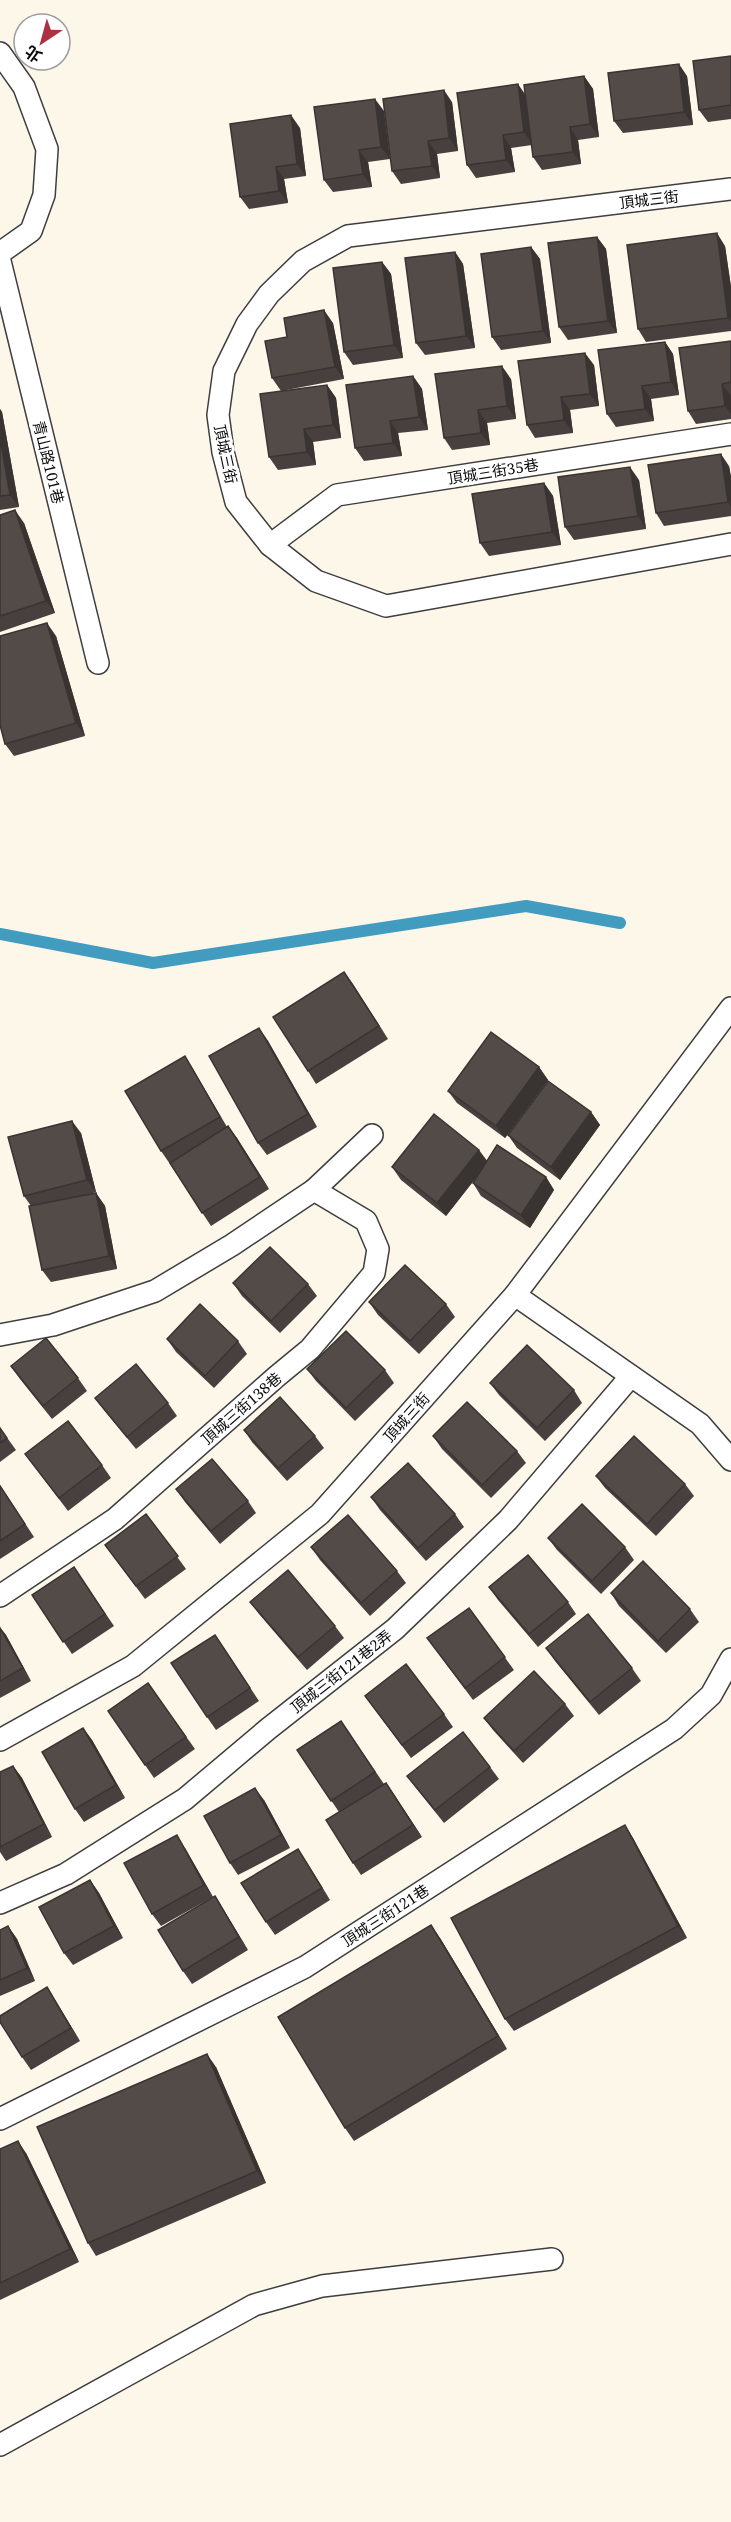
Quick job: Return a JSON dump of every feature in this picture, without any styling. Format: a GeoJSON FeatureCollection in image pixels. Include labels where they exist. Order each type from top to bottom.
{"type":"FeatureCollection","features":[{"type":"Feature","properties":{"kind":"lane"},"geometry":{"type":"LineString","coordinates":[[0,53],[24,87],[47,149],[44,195],[31,231],[0,253]]}},
{"type":"Feature","properties":{"kind":"lane","name":"頂城三街"},"geometry":{"type":"LineString","coordinates":[[731,189],[348,236],[303,261],[269,294],[247,324],[224,371],[218,416],[223,452],[236,502],[270,545],[316,581],[386,606],[731,544]]}},
{"type":"Feature","properties":{"kind":"lane","name":"青山路101巷"},"geometry":{"type":"LineString","coordinates":[[0,261],[98,663]]}},
{"type":"Feature","properties":{"kind":"lane","name":"頂城三街35巷"},"geometry":{"type":"LineString","coordinates":[[270,545],[337,495],[731,434]]}},
{"type":"Feature","properties":{"kind":"lane","name":"頂城三街"},"geometry":{"type":"LineString","coordinates":[[0,1740],[133,1666],[320,1514],[515,1295],[731,1008]]}},
{"type":"Feature","properties":{"kind":"lane"},"geometry":{"type":"LineString","coordinates":[[0,1335],[53,1325],[155,1291],[232,1245],[314,1190],[372,1135]]}},
{"type":"Feature","properties":{"kind":"lane","name":"頂城三街138巷"},"geometry":{"type":"LineString","coordinates":[[0,1596],[115,1519],[310,1349],[374,1273],[378,1249],[366,1221],[314,1190]]}},
{"type":"Feature","properties":{"kind":"lane"},"geometry":{"type":"LineString","coordinates":[[515,1295],[700,1424],[731,1460]]}},
{"type":"Feature","properties":{"kind":"lane","name":"頂城三街121巷2弄"},"geometry":{"type":"LineString","coordinates":[[0,1903],[66,1874],[185,1799],[268,1729],[395,1629],[508,1520],[631,1376]]}},
{"type":"Feature","properties":{"kind":"lane","name":"頂城三街121巷"},"geometry":{"type":"LineString","coordinates":[[0,2119],[305,1967],[674,1729],[711,1695],[731,1659]]}},
{"type":"Feature","properties":{"kind":"lane"},"geometry":{"type":"LineString","coordinates":[[0,2445],[254,2305],[322,2286],[552,2259]]}},
{"type":"Feature","properties":{"kind":"building"},"geometry":{"type":"Polygon","coordinates":[[[731,56],[731,105],[699,110],[693,61],[731,56]]]}},
{"type":"Feature","properties":{"kind":"building"},"geometry":{"type":"Polygon","coordinates":[[[679,64],[684,112],[614,121],[608,73],[679,64]]]}},
{"type":"Feature","properties":{"kind":"building"},"geometry":{"type":"Polygon","coordinates":[[[584,76],[590,124],[570,127],[573,152],[533,157],[524,85],[584,76]]]}},
{"type":"Feature","properties":{"kind":"building"},"geometry":{"type":"Polygon","coordinates":[[[518,84],[524,132],[503,135],[506,160],[467,165],[457,93],[518,84]]]}},
{"type":"Feature","properties":{"kind":"building"},"geometry":{"type":"Polygon","coordinates":[[[444,90],[449,138],[428,141],[432,166],[392,171],[383,99],[444,90]]]}},
{"type":"Feature","properties":{"kind":"building"},"geometry":{"type":"Polygon","coordinates":[[[375,99],[381,147],[359,150],[363,174],[324,180],[314,107],[375,99]]]}},
{"type":"Feature","properties":{"kind":"building"},"geometry":{"type":"Polygon","coordinates":[[[291,115],[297,164],[276,167],[279,191],[240,197],[230,124],[291,115]]]}},
{"type":"Feature","properties":{"kind":"building"},"geometry":{"type":"Polygon","coordinates":[[[717,233],[728,318],[638,329],[627,245],[717,233]]]}},
{"type":"Feature","properties":{"kind":"building"},"geometry":{"type":"Polygon","coordinates":[[[597,237],[608,321],[559,327],[548,243],[597,237]]]}},
{"type":"Feature","properties":{"kind":"building"},"geometry":{"type":"Polygon","coordinates":[[[531,247],[543,331],[492,337],[481,254],[531,247]]]}},
{"type":"Feature","properties":{"kind":"building"},"geometry":{"type":"Polygon","coordinates":[[[455,252],[466,336],[416,343],[405,258],[455,252]]]}},
{"type":"Feature","properties":{"kind":"building"},"geometry":{"type":"Polygon","coordinates":[[[382,262],[394,345],[344,352],[333,268],[382,262]]]}},
{"type":"Feature","properties":{"kind":"building"},"geometry":{"type":"Polygon","coordinates":[[[324,310],[335,367],[272,378],[265,341],[287,337],[284,318],[324,310]]]}},
{"type":"Feature","properties":{"kind":"building"},"geometry":{"type":"Polygon","coordinates":[[[731,341],[731,382],[722,384],[725,406],[688,411],[679,348],[731,341]]]}},
{"type":"Feature","properties":{"kind":"building"},"geometry":{"type":"Polygon","coordinates":[[[665,342],[671,382],[642,386],[645,409],[607,414],[598,350],[665,342]]]}},
{"type":"Feature","properties":{"kind":"building"},"geometry":{"type":"Polygon","coordinates":[[[585,353],[590,394],[561,397],[564,420],[527,425],[518,361],[585,353]]]}},
{"type":"Feature","properties":{"kind":"building"},"geometry":{"type":"Polygon","coordinates":[[[502,366],[507,406],[478,410],[481,433],[444,438],[435,374],[502,366]]]}},
{"type":"Feature","properties":{"kind":"building"},"geometry":{"type":"Polygon","coordinates":[[[413,376],[419,417],[390,421],[393,443],[355,448],[346,385],[413,376]]]}},
{"type":"Feature","properties":{"kind":"building"},"geometry":{"type":"Polygon","coordinates":[[[327,385],[333,425],[304,429],[307,452],[269,457],[260,394],[327,385]]]}},
{"type":"Feature","properties":{"kind":"building"},"geometry":{"type":"Polygon","coordinates":[[[0,438],[10,495],[0,496],[0,438]]]}},
{"type":"Feature","properties":{"kind":"building"},"geometry":{"type":"Polygon","coordinates":[[[721,454],[728,502],[656,513],[648,465],[721,454]]]}},
{"type":"Feature","properties":{"kind":"building"},"geometry":{"type":"Polygon","coordinates":[[[630,467],[638,516],[565,527],[558,477],[630,467]]]}},
{"type":"Feature","properties":{"kind":"building"},"geometry":{"type":"Polygon","coordinates":[[[544,483],[552,532],[480,543],[472,494],[544,483]]]}},
{"type":"Feature","properties":{"kind":"building"},"geometry":{"type":"Polygon","coordinates":[[[15,510],[46,601],[0,616],[0,515],[15,510]]]}},
{"type":"Feature","properties":{"kind":"building"},"geometry":{"type":"Polygon","coordinates":[[[47,623],[76,723],[5,744],[0,725],[0,636],[47,623]]]}},
{"type":"Feature","properties":{"kind":"building"},"geometry":{"type":"Polygon","coordinates":[[[344,972],[379,1026],[308,1071],[273,1017],[344,972]]]}},
{"type":"Feature","properties":{"kind":"building"},"geometry":{"type":"Polygon","coordinates":[[[259,1028],[308,1114],[258,1143],[209,1056],[259,1028]]]}},
{"type":"Feature","properties":{"kind":"building"},"geometry":{"type":"Polygon","coordinates":[[[491,1032],[539,1067],[496,1126],[448,1091],[491,1032]]]}},
{"type":"Feature","properties":{"kind":"building"},"geometry":{"type":"Polygon","coordinates":[[[185,1056],[220,1117],[161,1151],[125,1091],[185,1056]]]}},
{"type":"Feature","properties":{"kind":"building"},"geometry":{"type":"Polygon","coordinates":[[[548,1081],[591,1112],[551,1167],[508,1135],[548,1081]]]}},
{"type":"Feature","properties":{"kind":"building"},"geometry":{"type":"Polygon","coordinates":[[[434,1114],[479,1150],[437,1203],[392,1167],[434,1114]]]}},
{"type":"Feature","properties":{"kind":"building"},"geometry":{"type":"Polygon","coordinates":[[[72,1121],[87,1180],[24,1196],[8,1137],[72,1121]]]}},
{"type":"Feature","properties":{"kind":"building"},"geometry":{"type":"Polygon","coordinates":[[[228,1126],[260,1177],[202,1213],[170,1163],[228,1126]]]}},
{"type":"Feature","properties":{"kind":"building"},"geometry":{"type":"Polygon","coordinates":[[[497,1145],[546,1177],[521,1215],[473,1183],[497,1145]]]}},
{"type":"Feature","properties":{"kind":"building"},"geometry":{"type":"Polygon","coordinates":[[[96,1193],[109,1256],[42,1270],[29,1206],[96,1193]]]}},
{"type":"Feature","properties":{"kind":"building"},"geometry":{"type":"Polygon","coordinates":[[[270,1247],[308,1284],[271,1321],[233,1283],[270,1247]]]}},
{"type":"Feature","properties":{"kind":"building"},"geometry":{"type":"Polygon","coordinates":[[[405,1265],[446,1304],[410,1341],[369,1302],[405,1265]]]}},
{"type":"Feature","properties":{"kind":"building"},"geometry":{"type":"Polygon","coordinates":[[[200,1304],[238,1341],[205,1376],[167,1339],[200,1304]]]}},
{"type":"Feature","properties":{"kind":"building"},"geometry":{"type":"Polygon","coordinates":[[[346,1331],[385,1370],[346,1408],[307,1369],[346,1331]]]}},
{"type":"Feature","properties":{"kind":"building"},"geometry":{"type":"Polygon","coordinates":[[[46,1338],[78,1378],[43,1406],[11,1366],[46,1338]]]}},
{"type":"Feature","properties":{"kind":"building"},"geometry":{"type":"Polygon","coordinates":[[[527,1345],[574,1390],[537,1428],[490,1383],[527,1345]]]}},
{"type":"Feature","properties":{"kind":"building"},"geometry":{"type":"Polygon","coordinates":[[[136,1364],[168,1403],[127,1437],[95,1398],[136,1364]]]}},
{"type":"Feature","properties":{"kind":"building"},"geometry":{"type":"Polygon","coordinates":[[[280,1397],[315,1436],[278,1468],[244,1430],[280,1397]]]}},
{"type":"Feature","properties":{"kind":"building"},"geometry":{"type":"Polygon","coordinates":[[[467,1402],[517,1451],[482,1485],[433,1436],[467,1402]]]}},
{"type":"Feature","properties":{"kind":"building"},"geometry":{"type":"Polygon","coordinates":[[[68,1421],[102,1465],[59,1498],[25,1454],[68,1421]]]}},
{"type":"Feature","properties":{"kind":"building"},"geometry":{"type":"Polygon","coordinates":[[[0,1428],[7,1438],[0,1443],[0,1428]]]}},
{"type":"Feature","properties":{"kind":"building"},"geometry":{"type":"Polygon","coordinates":[[[634,1436],[685,1484],[647,1524],[596,1476],[634,1436]]]}},
{"type":"Feature","properties":{"kind":"building"},"geometry":{"type":"Polygon","coordinates":[[[212,1459],[248,1501],[211,1531],[176,1489],[212,1459]]]}},
{"type":"Feature","properties":{"kind":"building"},"geometry":{"type":"Polygon","coordinates":[[[408,1463],[455,1514],[418,1548],[371,1497],[408,1463]]]}},
{"type":"Feature","properties":{"kind":"building"},"geometry":{"type":"Polygon","coordinates":[[[0,1486],[25,1524],[0,1541],[0,1486]]]}},
{"type":"Feature","properties":{"kind":"building"},"geometry":{"type":"Polygon","coordinates":[[[582,1504],[625,1547],[592,1581],[548,1538],[582,1504]]]}},
{"type":"Feature","properties":{"kind":"building"},"geometry":{"type":"Polygon","coordinates":[[[146,1514],[178,1556],[136,1586],[105,1545],[146,1514]]]}},
{"type":"Feature","properties":{"kind":"building"},"geometry":{"type":"Polygon","coordinates":[[[348,1515],[397,1571],[361,1603],[311,1547],[348,1515]]]}},
{"type":"Feature","properties":{"kind":"building"},"geometry":{"type":"Polygon","coordinates":[[[528,1555],[568,1602],[529,1634],[489,1587],[528,1555]]]}},
{"type":"Feature","properties":{"kind":"building"},"geometry":{"type":"Polygon","coordinates":[[[643,1561],[690,1609],[658,1641],[611,1593],[643,1561]]]}},
{"type":"Feature","properties":{"kind":"building"},"geometry":{"type":"Polygon","coordinates":[[[74,1567],[105,1614],[63,1642],[32,1595],[74,1567]]]}},
{"type":"Feature","properties":{"kind":"building"},"geometry":{"type":"Polygon","coordinates":[[[288,1570],[335,1626],[298,1657],[250,1602],[288,1570]]]}},
{"type":"Feature","properties":{"kind":"building"},"geometry":{"type":"Polygon","coordinates":[[[469,1608],[505,1657],[465,1688],[427,1638],[469,1608]]]}},
{"type":"Feature","properties":{"kind":"building"},"geometry":{"type":"Polygon","coordinates":[[[588,1614],[632,1668],[590,1702],[546,1648],[588,1614]]]}},
{"type":"Feature","properties":{"kind":"building"},"geometry":{"type":"Polygon","coordinates":[[[0,1628],[23,1668],[0,1681],[0,1628]]]}},
{"type":"Feature","properties":{"kind":"building"},"geometry":{"type":"Polygon","coordinates":[[[215,1635],[250,1688],[207,1717],[171,1663],[215,1635]]]}},
{"type":"Feature","properties":{"kind":"building"},"geometry":{"type":"Polygon","coordinates":[[[406,1664],[444,1714],[402,1745],[365,1696],[406,1664]]]}},
{"type":"Feature","properties":{"kind":"building"},"geometry":{"type":"Polygon","coordinates":[[[534,1671],[565,1704],[514,1751],[484,1718],[534,1671]]]}},
{"type":"Feature","properties":{"kind":"building"},"geometry":{"type":"Polygon","coordinates":[[[148,1683],[186,1737],[145,1765],[108,1711],[148,1683]]]}},
{"type":"Feature","properties":{"kind":"building"},"geometry":{"type":"Polygon","coordinates":[[[341,1721],[375,1772],[331,1801],[297,1750],[341,1721]]]}},
{"type":"Feature","properties":{"kind":"building"},"geometry":{"type":"Polygon","coordinates":[[[83,1728],[116,1785],[75,1809],[42,1752],[83,1728]]]}},
{"type":"Feature","properties":{"kind":"building"},"geometry":{"type":"Polygon","coordinates":[[[463,1732],[490,1767],[435,1810],[407,1776],[463,1732]]]}},
{"type":"Feature","properties":{"kind":"building"},"geometry":{"type":"Polygon","coordinates":[[[13,1766],[44,1824],[0,1847],[0,1772],[13,1766]]]}},
{"type":"Feature","properties":{"kind":"building"},"geometry":{"type":"Polygon","coordinates":[[[386,1783],[413,1825],[353,1863],[326,1820],[386,1783]]]}},
{"type":"Feature","properties":{"kind":"building"},"geometry":{"type":"Polygon","coordinates":[[[255,1788],[281,1835],[230,1863],[204,1816],[255,1788]]]}},
{"type":"Feature","properties":{"kind":"building"},"geometry":{"type":"Polygon","coordinates":[[[625,1825],[678,1926],[505,2019],[451,1918],[625,1825]]]}},
{"type":"Feature","properties":{"kind":"building"},"geometry":{"type":"Polygon","coordinates":[[[177,1835],[204,1885],[152,1914],[124,1863],[177,1835]]]}},
{"type":"Feature","properties":{"kind":"building"},"geometry":{"type":"Polygon","coordinates":[[[298,1849],[322,1888],[266,1922],[241,1883],[298,1849]]]}},
{"type":"Feature","properties":{"kind":"building"},"geometry":{"type":"Polygon","coordinates":[[[90,1880],[114,1926],[64,1953],[39,1907],[90,1880]]]}},
{"type":"Feature","properties":{"kind":"building"},"geometry":{"type":"Polygon","coordinates":[[[215,1896],[239,1937],[183,1971],[158,1930],[215,1896]]]}},
{"type":"Feature","properties":{"kind":"building"},"geometry":{"type":"Polygon","coordinates":[[[431,1925],[498,2036],[345,2128],[278,2017],[431,1925]]]}},
{"type":"Feature","properties":{"kind":"building"},"geometry":{"type":"Polygon","coordinates":[[[8,1926],[27,1968],[0,1980],[0,1930],[8,1926]]]}},
{"type":"Feature","properties":{"kind":"building"},"geometry":{"type":"Polygon","coordinates":[[[47,1987],[71,2028],[22,2057],[0,2022],[0,2016],[47,1987]]]}},
{"type":"Feature","properties":{"kind":"building"},"geometry":{"type":"Polygon","coordinates":[[[207,2054],[257,2171],[88,2243],[37,2127],[207,2054]]]}},
{"type":"Feature","properties":{"kind":"building"},"geometry":{"type":"Polygon","coordinates":[[[18,2141],[70,2249],[0,2283],[0,2149],[18,2141]]]}},
{"type":"Feature","properties":{"kind":"waterway"},"geometry":{"type":"LineString","coordinates":[[0,934],[153,963],[526,906],[620,923]]}}]}
